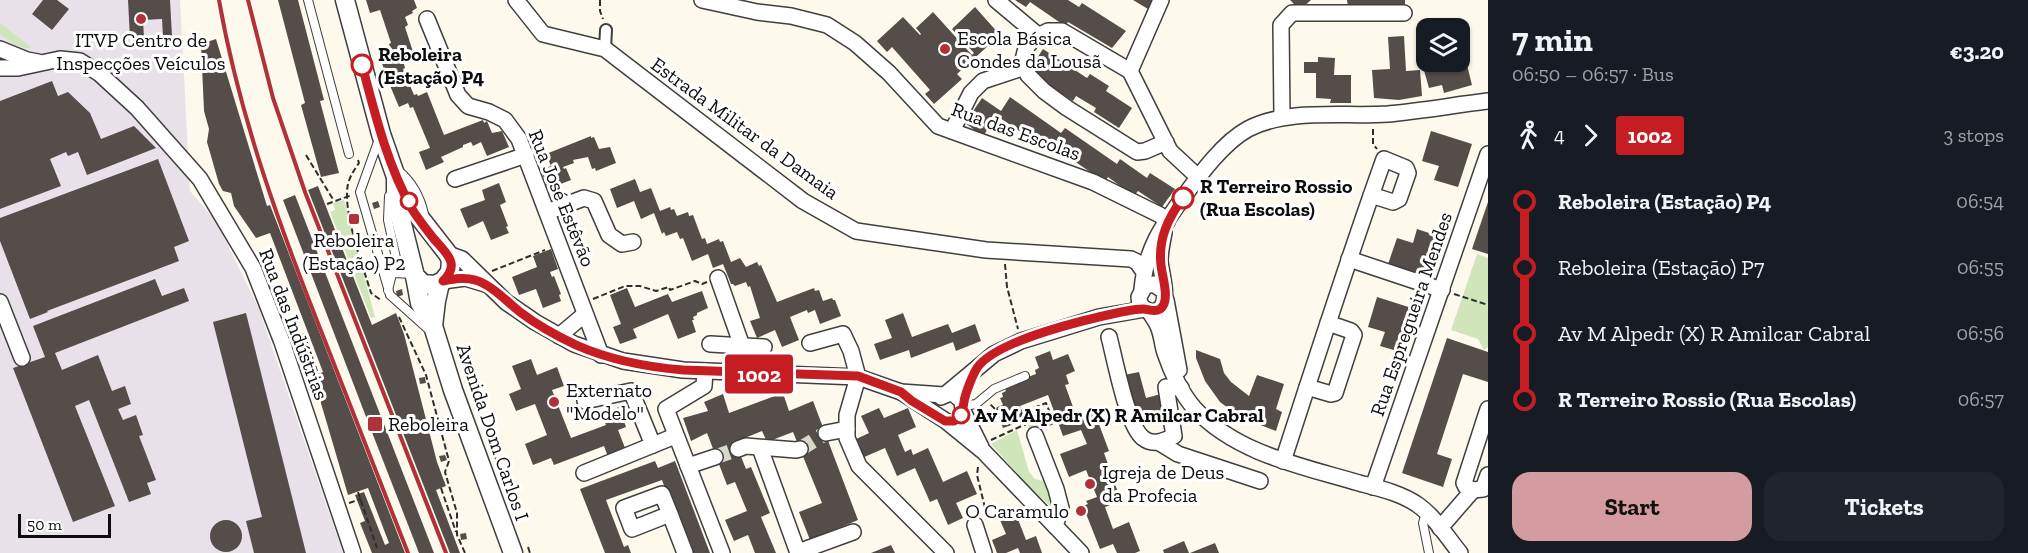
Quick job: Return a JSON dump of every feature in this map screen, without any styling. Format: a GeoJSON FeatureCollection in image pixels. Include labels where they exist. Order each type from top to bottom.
{"type":"FeatureCollection","features":[{"type":"Feature","properties":{"kind":"street","name":"Avenida Dom Carlos I"},"geometry":{"type":"LineString","coordinates":[[345,0],[381,135],[394,171],[413,209],[446,252]]}},
{"type":"Feature","properties":{"kind":"street","name":"Estrada Militar da Damaia"},"geometry":{"type":"LineString","coordinates":[[516,0],[543,34],[604,49],[803,201],[856,231],[986,250],[1131,259],[1137,262],[1144,272]]}},
{"type":"Feature","properties":{"kind":"street","name":"Rua das Escolas"},"geometry":{"type":"LineString","coordinates":[[702,0],[827,25],[855,43],[889,73],[938,126],[1093,182],[1160,215],[1167,222]]}},
{"type":"Feature","properties":{"kind":"street"},"geometry":{"type":"LineString","coordinates":[[996,0],[1039,36]]}},
{"type":"Feature","properties":{"kind":"street"},"geometry":{"type":"LineString","coordinates":[[1130,71],[1161,0]]}},
{"type":"Feature","properties":{"kind":"street"},"geometry":{"type":"LineString","coordinates":[[1282,117],[1281,25],[1292,13],[1404,13]]}},
{"type":"Feature","properties":{"kind":"street","name":"Rua José Estêvão"},"geometry":{"type":"LineString","coordinates":[[426,19],[458,96],[468,106],[506,120],[519,139],[601,355]]}},
{"type":"Feature","properties":{"kind":"street"},"geometry":{"type":"LineString","coordinates":[[604,49],[605,26]]}},
{"type":"Feature","properties":{"kind":"street"},"geometry":{"type":"LineString","coordinates":[[1166,142],[1137,152],[1067,108],[1044,91],[1028,75],[1023,60],[1026,48],[1048,31],[1062,31],[1130,71],[1166,142],[1170,151],[1198,177]]}},
{"type":"Feature","properties":{"kind":"street","name":"Rua das Indústrias"},"geometry":{"type":"LineString","coordinates":[[0,49],[40,63]]}},
{"type":"Feature","properties":{"kind":"street","name":"Rua das Indústrias"},"geometry":{"type":"LineString","coordinates":[[0,68],[18,68],[60,59],[74,59],[100,74],[159,131],[200,179],[253,268],[282,342],[353,553]]}},
{"type":"Feature","properties":{"kind":"street"},"geometry":{"type":"LineString","coordinates":[[952,131],[971,93],[983,81],[1025,67]]}},
{"type":"Feature","properties":{"kind":"street"},"geometry":{"type":"LineString","coordinates":[[1460,553],[1426,512],[1403,497],[1283,461],[1234,440],[1207,420],[1193,407],[1181,388],[1164,352],[1158,325],[1139,302],[1144,272],[1153,242],[1198,177],[1216,156],[1248,129],[1282,117],[1373,114],[1488,101]]}},
{"type":"Feature","properties":{"kind":"street","name":"Rua Espregueira Mendes"},"geometry":{"type":"LineString","coordinates":[[1373,487],[1488,154]]}},
{"type":"Feature","properties":{"kind":"street"},"geometry":{"type":"LineString","coordinates":[[455,179],[526,155]]}},
{"type":"Feature","properties":{"kind":"street"},"geometry":{"type":"LineString","coordinates":[[1283,461],[1349,259],[1371,195],[1384,159],[1406,168],[1408,173],[1399,199],[1393,202],[1371,195]]}},
{"type":"Feature","properties":{"kind":"street","name":"Avenida Dom Carlos I"},"geometry":{"type":"LineString","coordinates":[[394,171],[396,200],[420,303],[435,332],[453,390],[513,553]]}},
{"type":"Feature","properties":{"kind":"street"},"geometry":{"type":"LineString","coordinates":[[547,212],[584,198],[594,201],[609,235],[622,244],[633,243]]}},
{"type":"Feature","properties":{"kind":"street"},"geometry":{"type":"LineString","coordinates":[[1167,222],[1160,258],[1181,388]]}},
{"type":"Feature","properties":{"kind":"street"},"geometry":{"type":"LineString","coordinates":[[488,285],[465,278],[435,285],[423,284],[413,272],[415,253],[426,246],[438,246],[462,259],[522,314],[559,336],[601,355],[642,366],[741,373],[858,376],[901,392],[943,420],[984,452],[1081,553]]}},
{"type":"Feature","properties":{"kind":"street"},"geometry":{"type":"LineString","coordinates":[[442,282],[450,272],[451,260],[446,252]]}},
{"type":"Feature","properties":{"kind":"street"},"geometry":{"type":"LineString","coordinates":[[1349,259],[1442,290]]}},
{"type":"Feature","properties":{"kind":"street"},"geometry":{"type":"LineString","coordinates":[[717,278],[742,346],[741,373]]}},
{"type":"Feature","properties":{"kind":"street","name":"Avenida Dom Carlos I"},"geometry":{"type":"LineString","coordinates":[[435,332],[436,301],[442,282]]}},
{"type":"Feature","properties":{"kind":"street"},"geometry":{"type":"LineString","coordinates":[[1099,317],[1153,284],[1165,295]]}},
{"type":"Feature","properties":{"kind":"street"},"geometry":{"type":"LineString","coordinates":[[977,368],[962,415],[954,421],[943,420],[936,410],[936,405],[945,394],[994,354],[1020,341],[1099,317],[1162,308],[1165,295]]}},
{"type":"Feature","properties":{"kind":"street"},"geometry":{"type":"LineString","coordinates":[[0,302],[22,358]]}},
{"type":"Feature","properties":{"kind":"street"},"geometry":{"type":"LineString","coordinates":[[559,336],[584,309]]}},
{"type":"Feature","properties":{"kind":"street"},"geometry":{"type":"LineString","coordinates":[[1307,387],[1331,394],[1335,393],[1354,335],[1328,323]]}},
{"type":"Feature","properties":{"kind":"street"},"geometry":{"type":"LineString","coordinates":[[810,344],[843,334],[851,351],[858,376],[847,415],[847,438],[859,466],[946,553]]}},
{"type":"Feature","properties":{"kind":"street"},"geometry":{"type":"LineString","coordinates":[[1109,337],[1133,426],[1144,439],[1160,443],[1178,454],[1260,481]]}},
{"type":"Feature","properties":{"kind":"street"},"geometry":{"type":"LineString","coordinates":[[710,344],[764,347]]}},
{"type":"Feature","properties":{"kind":"street"},"geometry":{"type":"LineString","coordinates":[[705,371],[704,386],[666,409],[722,553]]}},
{"type":"Feature","properties":{"kind":"street"},"geometry":{"type":"LineString","coordinates":[[1160,443],[1174,436],[1166,387],[1181,388]]}},
{"type":"Feature","properties":{"kind":"street"},"geometry":{"type":"LineString","coordinates":[[585,401],[631,391],[653,445]]}},
{"type":"Feature","properties":{"kind":"street"},"geometry":{"type":"LineString","coordinates":[[901,392],[955,394],[984,452]]}},
{"type":"Feature","properties":{"kind":"street"},"geometry":{"type":"LineString","coordinates":[[1488,409],[1464,483],[1466,487],[1473,490],[1483,489],[1488,475]]}},
{"type":"Feature","properties":{"kind":"street"},"geometry":{"type":"LineString","coordinates":[[825,433],[847,429]]}},
{"type":"Feature","properties":{"kind":"street"},"geometry":{"type":"LineString","coordinates":[[1032,430],[1056,489],[1061,508],[1055,526]]}},
{"type":"Feature","properties":{"kind":"street"},"geometry":{"type":"LineString","coordinates":[[584,473],[675,436]]}},
{"type":"Feature","properties":{"kind":"street"},"geometry":{"type":"LineString","coordinates":[[738,449],[746,446],[800,449]]}},
{"type":"Feature","properties":{"kind":"street"},"geometry":{"type":"LineString","coordinates":[[760,448],[798,553],[853,531]]}},
{"type":"Feature","properties":{"kind":"street"},"geometry":{"type":"LineString","coordinates":[[688,466],[715,457]]}},
{"type":"Feature","properties":{"kind":"street"},"geometry":{"type":"LineString","coordinates":[[1440,528],[1473,490]]}},
{"type":"Feature","properties":{"kind":"street"},"geometry":{"type":"LineString","coordinates":[[670,514],[685,553]]}},
{"type":"Feature","properties":{"kind":"street"},"geometry":{"type":"LineString","coordinates":[[975,525],[984,553]]}},
{"type":"Feature","properties":{"kind":"lane"},"geometry":{"type":"LineString","coordinates":[[308,0],[352,153]]}},
{"type":"Feature","properties":{"kind":"lane"},"geometry":{"type":"LineString","coordinates":[[381,135],[360,192],[388,291],[395,302],[435,332]]}},
{"type":"Feature","properties":{"kind":"lane"},"geometry":{"type":"LineString","coordinates":[[388,291],[396,258],[387,214],[394,171]]}},
{"type":"Feature","properties":{"kind":"lane"},"geometry":{"type":"LineString","coordinates":[[380,263],[393,273],[413,272]]}},
{"type":"Feature","properties":{"kind":"lane"},"geometry":{"type":"LineString","coordinates":[[963,407],[976,404],[994,389],[1025,376]]}},
{"type":"Feature","properties":{"kind":"lane"},"geometry":{"type":"LineString","coordinates":[[1426,512],[1423,523],[1429,553]]}},
{"type":"Feature","properties":{"kind":"path"},"geometry":{"type":"LineString","coordinates":[[600,0],[600,11],[605,26]]}},
{"type":"Feature","properties":{"kind":"path"},"geometry":{"type":"LineString","coordinates":[[1373,114],[1373,144],[1384,159]]}},
{"type":"Feature","properties":{"kind":"path"},"geometry":{"type":"LineString","coordinates":[[352,153],[359,163],[350,177],[346,197],[347,206],[371,293],[388,305]]}},
{"type":"Feature","properties":{"kind":"path"},"geometry":{"type":"LineString","coordinates":[[306,155],[334,201]]}},
{"type":"Feature","properties":{"kind":"path"},"geometry":{"type":"LineString","coordinates":[[327,204],[346,197]]}},
{"type":"Feature","properties":{"kind":"path"},"geometry":{"type":"LineString","coordinates":[[522,259],[559,244]]}},
{"type":"Feature","properties":{"kind":"path"},"geometry":{"type":"LineString","coordinates":[[1004,251],[1008,286],[1020,341]]}},
{"type":"Feature","properties":{"kind":"path"},"geometry":{"type":"LineString","coordinates":[[584,309],[625,286],[640,286],[656,291],[669,287],[670,290],[694,281]]}},
{"type":"Feature","properties":{"kind":"path"},"geometry":{"type":"LineString","coordinates":[[1442,290],[1488,305]]}},
{"type":"Feature","properties":{"kind":"path"},"geometry":{"type":"LineString","coordinates":[[397,311],[405,334],[426,375],[449,461],[445,472],[457,513],[457,535]]}},
{"type":"Feature","properties":{"kind":"path"},"geometry":{"type":"LineString","coordinates":[[304,334],[318,374]]}},
{"type":"Feature","properties":{"kind":"path"},"geometry":{"type":"LineString","coordinates":[[975,525],[988,519],[977,474],[984,452],[997,436],[1032,430],[1054,423],[1046,403],[1021,413],[1032,430]]}},
{"type":"Feature","properties":{"kind":"path"},"geometry":{"type":"LineString","coordinates":[[484,428],[505,481]]}},
{"type":"Feature","properties":{"kind":"path"},"geometry":{"type":"LineString","coordinates":[[441,488],[465,553]]}},
{"type":"Feature","properties":{"kind":"path"},"geometry":{"type":"LineString","coordinates":[[358,492],[377,548]]}},
{"type":"Feature","properties":{"kind":"path"},"geometry":{"type":"LineString","coordinates":[[347,503],[350,512]]}},
{"type":"Feature","properties":{"kind":"shaded area"},"geometry":{"type":"Polygon","coordinates":[[[0,0],[180,0],[190,191],[216,221],[259,309],[343,553],[0,553],[0,0]]]}},
{"type":"Feature","properties":{"kind":"green space"},"geometry":{"type":"Polygon","coordinates":[[[0,23],[32,48],[20,46],[3,37],[0,34],[0,23]]]}},
{"type":"Feature","properties":{"kind":"green space"},"geometry":{"type":"Polygon","coordinates":[[[344,200],[375,317],[371,318],[330,212],[335,210],[333,203],[344,200]]]}},
{"type":"Feature","properties":{"kind":"green space"},"geometry":{"type":"Polygon","coordinates":[[[1477,254],[1488,258],[1488,347],[1484,350],[1478,339],[1451,330],[1477,254]]]}},
{"type":"Feature","properties":{"kind":"green space"},"geometry":{"type":"Polygon","coordinates":[[[1038,409],[1044,410],[1051,422],[1030,430],[1027,416],[1038,409]]]}},
{"type":"Feature","properties":{"kind":"green space"},"geometry":{"type":"Polygon","coordinates":[[[1017,430],[1029,472],[1035,479],[1043,481],[1052,495],[1053,505],[1051,507],[1030,488],[991,444],[1017,430]]]}},
{"type":"Feature","properties":{"kind":"building"},"geometry":{"type":"Polygon","coordinates":[[[43,0],[57,0],[69,9],[52,30],[32,14],[43,0]]]}},
{"type":"Feature","properties":{"kind":"building","name":"ITVP Centro de Inspecções Veículos"},"geometry":{"type":"Polygon","coordinates":[[[128,0],[170,0],[172,36],[163,36],[162,19],[143,20],[144,38],[130,38],[128,0]]]}},
{"type":"Feature","properties":{"kind":"building"},"geometry":{"type":"Polygon","coordinates":[[[278,0],[298,0],[324,100],[320,101],[339,173],[321,177],[301,105],[305,103],[278,0]]]}},
{"type":"Feature","properties":{"kind":"building"},"geometry":{"type":"Polygon","coordinates":[[[366,0],[414,0],[417,8],[405,17],[408,25],[405,27],[415,58],[404,64],[403,69],[414,95],[418,96],[427,92],[444,135],[483,120],[484,123],[487,121],[492,133],[502,131],[509,147],[487,156],[481,142],[473,146],[471,142],[441,157],[444,162],[426,170],[419,152],[430,148],[413,107],[410,108],[408,103],[399,107],[380,57],[392,52],[389,44],[391,43],[380,10],[370,13],[366,0]]]}},
{"type":"Feature","properties":{"kind":"building"},"geometry":{"type":"Polygon","coordinates":[[[1015,0],[1068,0],[1079,7],[1082,3],[1126,31],[1112,48],[1068,22],[1065,26],[1030,2],[1026,7],[1015,0]]]}},
{"type":"Feature","properties":{"kind":"building"},"geometry":{"type":"Polygon","coordinates":[[[1133,0],[1154,0],[1148,9],[1133,0]]]}},
{"type":"Feature","properties":{"kind":"building"},"geometry":{"type":"Polygon","coordinates":[[[1290,0],[1311,0],[1300,10],[1290,0]]]}},
{"type":"Feature","properties":{"kind":"building"},"geometry":{"type":"Polygon","coordinates":[[[1347,0],[1405,0],[1405,5],[1348,7],[1347,0]]]}},
{"type":"Feature","properties":{"kind":"building"},"geometry":{"type":"Polygon","coordinates":[[[975,7],[1000,35],[957,74],[962,79],[934,104],[925,94],[930,90],[892,47],[887,52],[877,41],[903,17],[920,35],[916,28],[933,12],[972,55],[974,53],[952,29],[975,7]]]}},
{"type":"Feature","properties":{"kind":"building"},"geometry":{"type":"Polygon","coordinates":[[[1404,36],[1406,71],[1420,72],[1422,96],[1399,100],[1374,98],[1372,70],[1390,69],[1388,37],[1404,36]]]}},
{"type":"Feature","properties":{"kind":"building"},"geometry":{"type":"Polygon","coordinates":[[[216,39],[267,206],[270,205],[405,553],[372,553],[360,523],[365,521],[355,495],[364,492],[385,545],[389,543],[368,488],[348,495],[313,376],[323,372],[270,233],[256,238],[234,206],[231,193],[223,191],[219,184],[207,142],[209,129],[204,111],[201,44],[216,39]]]}},
{"type":"Feature","properties":{"kind":"building"},"geometry":{"type":"Polygon","coordinates":[[[1043,49],[1087,78],[1090,74],[1109,86],[1106,91],[1132,108],[1119,128],[1094,112],[1096,108],[1076,96],[1073,101],[1028,72],[1043,49]]]}},
{"type":"Feature","properties":{"kind":"building"},"geometry":{"type":"Polygon","coordinates":[[[1318,57],[1335,58],[1334,75],[1351,75],[1351,103],[1330,103],[1331,99],[1316,98],[1316,73],[1304,73],[1304,62],[1318,62],[1318,57]]]}},
{"type":"Feature","properties":{"kind":"building"},"geometry":{"type":"Polygon","coordinates":[[[1424,72],[1469,72],[1472,85],[1444,93],[1442,85],[1429,88],[1424,72]]]}},
{"type":"Feature","properties":{"kind":"building"},"geometry":{"type":"Polygon","coordinates":[[[52,81],[58,96],[68,92],[90,113],[101,139],[134,126],[156,148],[87,175],[78,152],[68,156],[66,152],[50,159],[61,186],[0,209],[0,101],[52,81]]]}},
{"type":"Feature","properties":{"kind":"building"},"geometry":{"type":"Polygon","coordinates":[[[1010,97],[1061,133],[1065,128],[1117,164],[1120,159],[1147,178],[1150,173],[1175,189],[1162,207],[1138,191],[1134,196],[1108,177],[1105,182],[1052,146],[1048,150],[997,116],[983,136],[965,123],[982,98],[1001,111],[1010,97]]]}},
{"type":"Feature","properties":{"kind":"building"},"geometry":{"type":"Polygon","coordinates":[[[1431,131],[1472,144],[1458,187],[1434,180],[1439,166],[1422,161],[1431,131]]]}},
{"type":"Feature","properties":{"kind":"building"},"geometry":{"type":"Polygon","coordinates":[[[591,136],[591,138],[594,137],[599,149],[610,147],[616,163],[596,171],[595,168],[592,169],[588,157],[573,160],[574,163],[563,167],[566,168],[571,180],[548,189],[542,173],[543,169],[551,166],[546,154],[591,136]]]}},
{"type":"Feature","properties":{"kind":"building"},"geometry":{"type":"Polygon","coordinates":[[[158,159],[189,241],[174,247],[179,261],[30,319],[0,241],[0,218],[158,159]]]}},
{"type":"Feature","properties":{"kind":"building"},"geometry":{"type":"Polygon","coordinates":[[[635,179],[640,192],[651,188],[660,211],[670,207],[671,210],[674,209],[677,216],[688,212],[689,216],[693,215],[702,239],[705,238],[707,244],[719,239],[720,242],[723,241],[731,262],[740,258],[746,267],[757,262],[759,266],[761,265],[777,302],[814,288],[815,291],[819,290],[823,301],[832,298],[835,300],[841,316],[820,324],[815,310],[808,313],[807,310],[790,317],[799,340],[782,347],[775,330],[757,338],[750,321],[760,318],[750,286],[748,287],[746,282],[735,286],[731,284],[723,264],[713,268],[708,254],[692,261],[683,238],[680,239],[677,232],[666,236],[664,232],[662,234],[654,213],[641,219],[634,201],[617,208],[610,189],[635,179]]]}},
{"type":"Feature","properties":{"kind":"building"},"geometry":{"type":"Polygon","coordinates":[[[499,183],[506,202],[500,205],[509,233],[491,240],[483,221],[468,228],[460,209],[485,200],[482,190],[499,183]]]}},
{"type":"Feature","properties":{"kind":"building"},"geometry":{"type":"Polygon","coordinates":[[[318,186],[372,325],[396,313],[404,334],[437,462],[446,486],[436,490],[460,553],[450,553],[308,190],[318,186]]]}},
{"type":"Feature","properties":{"kind":"building"},"geometry":{"type":"Polygon","coordinates":[[[295,195],[434,553],[419,553],[368,422],[283,200],[295,195]]]}},
{"type":"Feature","properties":{"kind":"building"},"geometry":{"type":"Polygon","coordinates":[[[378,201],[380,207],[374,209],[372,203],[378,201]]]}},
{"type":"Feature","properties":{"kind":"building"},"geometry":{"type":"Polygon","coordinates":[[[1488,202],[1488,254],[1472,249],[1488,202]]]}},
{"type":"Feature","properties":{"kind":"building"},"geometry":{"type":"Polygon","coordinates":[[[1417,229],[1441,237],[1428,280],[1387,267],[1397,238],[1413,243],[1417,229]]]}},
{"type":"Feature","properties":{"kind":"building"},"geometry":{"type":"Polygon","coordinates":[[[551,249],[558,269],[550,272],[561,294],[559,295],[561,301],[543,308],[536,289],[519,295],[512,277],[537,267],[533,256],[551,249]]]}},
{"type":"Feature","properties":{"kind":"building"},"geometry":{"type":"Polygon","coordinates":[[[155,279],[162,296],[184,288],[189,301],[55,353],[62,370],[98,355],[112,391],[125,386],[131,404],[118,409],[123,420],[136,415],[143,435],[139,436],[156,480],[147,483],[151,494],[129,502],[89,400],[75,406],[115,506],[73,522],[13,368],[45,357],[33,326],[155,279]]]}},
{"type":"Feature","properties":{"kind":"building"},"geometry":{"type":"Polygon","coordinates":[[[627,288],[635,307],[668,294],[672,302],[702,291],[708,308],[693,317],[696,332],[678,339],[668,314],[633,329],[637,338],[620,344],[613,327],[621,324],[610,295],[627,288]]]}},
{"type":"Feature","properties":{"kind":"building"},"geometry":{"type":"Polygon","coordinates":[[[402,289],[403,295],[397,297],[396,291],[402,289]]]}},
{"type":"Feature","properties":{"kind":"building"},"geometry":{"type":"Polygon","coordinates":[[[1377,297],[1418,310],[1404,353],[1380,346],[1385,332],[1368,327],[1377,297]]]}},
{"type":"Feature","properties":{"kind":"building"},"geometry":{"type":"Polygon","coordinates":[[[246,313],[306,553],[254,553],[246,521],[262,517],[213,322],[246,313]]]}},
{"type":"Feature","properties":{"kind":"building"},"geometry":{"type":"Polygon","coordinates":[[[903,313],[912,337],[948,324],[952,333],[975,324],[981,341],[956,351],[953,342],[911,358],[909,350],[880,360],[874,344],[892,338],[885,320],[903,313]]]}},
{"type":"Feature","properties":{"kind":"building"},"geometry":{"type":"Polygon","coordinates":[[[1447,338],[1488,352],[1488,382],[1463,374],[1437,454],[1452,459],[1443,487],[1402,473],[1447,338]]]}},
{"type":"Feature","properties":{"kind":"building"},"geometry":{"type":"Polygon","coordinates":[[[1196,350],[1220,359],[1224,373],[1231,382],[1249,396],[1257,375],[1284,384],[1276,409],[1282,412],[1276,431],[1240,417],[1220,402],[1205,381],[1196,358],[1196,350]]]}},
{"type":"Feature","properties":{"kind":"building"},"geometry":{"type":"Polygon","coordinates":[[[1050,351],[1053,360],[1068,354],[1075,371],[1066,375],[1069,384],[1065,385],[1076,415],[1094,411],[1109,451],[1104,453],[1121,501],[1105,507],[1113,529],[1129,522],[1140,551],[1117,553],[1113,544],[1100,549],[1083,506],[1088,504],[1086,501],[1097,497],[1086,470],[1069,477],[1060,454],[1087,444],[1081,430],[1063,436],[1048,395],[1020,406],[1023,421],[1003,428],[996,410],[997,407],[1003,405],[1000,398],[1006,391],[1004,386],[1036,374],[1035,370],[1039,368],[1035,357],[1050,351]]]}},
{"type":"Feature","properties":{"kind":"building"},"geometry":{"type":"Polygon","coordinates":[[[531,359],[537,375],[557,367],[564,386],[552,390],[571,438],[606,425],[602,414],[619,407],[626,427],[618,430],[629,458],[611,465],[604,446],[554,465],[551,458],[533,465],[525,444],[547,435],[535,404],[516,411],[509,394],[521,389],[512,366],[531,359]]]}},
{"type":"Feature","properties":{"kind":"building"},"geometry":{"type":"Polygon","coordinates":[[[1139,372],[1146,398],[1161,394],[1165,414],[1148,418],[1146,410],[1134,413],[1124,375],[1139,372]]]}},
{"type":"Feature","properties":{"kind":"building"},"geometry":{"type":"Polygon","coordinates":[[[425,377],[426,383],[420,384],[419,378],[425,377]]]}},
{"type":"Feature","properties":{"kind":"building"},"geometry":{"type":"Polygon","coordinates":[[[783,393],[789,411],[813,401],[858,520],[810,540],[799,512],[822,503],[793,432],[767,442],[762,431],[735,442],[746,469],[751,467],[770,513],[761,517],[776,553],[755,553],[748,535],[734,541],[725,520],[747,511],[735,482],[727,485],[707,433],[691,441],[683,418],[708,411],[704,402],[723,394],[729,413],[783,393]]]}},
{"type":"Feature","properties":{"kind":"building"},"geometry":{"type":"Polygon","coordinates":[[[879,408],[884,418],[908,408],[916,427],[898,435],[905,452],[911,449],[913,455],[928,448],[943,482],[967,471],[977,494],[956,503],[963,518],[948,525],[937,499],[930,502],[915,468],[897,476],[885,448],[862,458],[854,440],[869,433],[861,416],[879,408]]]}},
{"type":"Feature","properties":{"kind":"building"},"geometry":{"type":"Polygon","coordinates":[[[445,455],[447,460],[441,462],[439,456],[445,455]]]}},
{"type":"Feature","properties":{"kind":"building"},"geometry":{"type":"Polygon","coordinates":[[[655,461],[658,468],[675,461],[710,553],[689,553],[662,480],[606,500],[624,547],[628,545],[631,553],[605,553],[580,489],[655,461]]]}},
{"type":"Feature","properties":{"kind":"building"},"geometry":{"type":"Polygon","coordinates":[[[1016,514],[1026,540],[1036,536],[1042,553],[1020,553],[1018,548],[1006,553],[997,553],[992,540],[1006,534],[1000,520],[1016,514]]]}},
{"type":"Feature","properties":{"kind":"building"},"geometry":{"type":"Polygon","coordinates":[[[226,520],[237,525],[242,536],[237,547],[226,552],[215,547],[210,536],[215,525],[226,520]]]}},
{"type":"Feature","properties":{"kind":"building"},"geometry":{"type":"Polygon","coordinates":[[[466,533],[467,539],[461,540],[460,534],[466,533]]]}},
{"type":"Feature","properties":{"kind":"building"},"geometry":{"type":"Polygon","coordinates":[[[1184,541],[1189,553],[1164,553],[1163,550],[1184,541]]]}},
{"type":"Feature","properties":{"kind":"building"},"geometry":{"type":"Polygon","coordinates":[[[1215,543],[1219,553],[1190,553],[1215,543]]]}},
{"type":"Feature","properties":{"kind":"building"},"geometry":{"type":"Polygon","coordinates":[[[891,545],[895,553],[871,553],[891,545]]]}},
{"type":"Feature","properties":{"kind":"tunnel"},"geometry":{"type":"LineString","coordinates":[[800,449],[826,433]]}},
{"type":"Feature","properties":{"kind":"tunnel"},"geometry":{"type":"LineString","coordinates":[[715,457],[738,449]]}},
{"type":"Feature","properties":{"kind":"railway"},"geometry":{"type":"LineString","coordinates":[[219,0],[238,89],[264,176],[310,304],[408,553]]}},
{"type":"Feature","properties":{"kind":"railway"},"geometry":{"type":"LineString","coordinates":[[248,0],[273,98],[305,192],[446,553]]}},
{"type":"Feature","properties":{"kind":"bus line","name":"1002"},"geometry":{"type":"LineString","coordinates":[[362,65],[381,135],[396,177],[413,209],[451,260],[450,272],[443,281],[457,278],[480,281],[522,314],[559,336],[601,355],[642,366],[683,370],[858,376],[901,392],[945,421],[954,421],[962,415],[963,404],[977,368],[994,354],[1020,341],[1099,317],[1126,311],[1145,309],[1153,311],[1162,308],[1166,300],[1160,258],[1162,245],[1167,222],[1183,198]]}},
{"type":"Feature","properties":{"kind":"place","name":"ITVP Centro de Inspecções Veículos"},"geometry":{"type":"Point","coordinates":[141,19]}},
{"type":"Feature","properties":{"kind":"place","name":"Escola Básica Condes da Lousã"},"geometry":{"type":"Point","coordinates":[945,49]}},
{"type":"Feature","properties":{"kind":"place","name":"Reboleira (Estação) P4"},"geometry":{"type":"Point","coordinates":[362,65]}},
{"type":"Feature","properties":{"kind":"place","name":"R Terreiro Rossio (Rua Escolas)"},"geometry":{"type":"Point","coordinates":[1183,198]}},
{"type":"Feature","properties":{"kind":"place","name":"Reboleira (Estação) P2"},"geometry":{"type":"Point","coordinates":[354,219]}},
{"type":"Feature","properties":{"kind":"place","name":"Externato \"Modelo\""},"geometry":{"type":"Point","coordinates":[554,402]}},
{"type":"Feature","properties":{"kind":"place","name":"Av M Alpedr (X) R Amilcar Cabral"},"geometry":{"type":"Point","coordinates":[961,415]}},
{"type":"Feature","properties":{"kind":"place","name":"Reboleira"},"geometry":{"type":"Point","coordinates":[375,424]}},
{"type":"Feature","properties":{"kind":"place","name":"Igreja de Deus da Profecia"},"geometry":{"type":"Point","coordinates":[1090,484]}},
{"type":"Feature","properties":{"kind":"place","name":"O Caramulo"},"geometry":{"type":"Point","coordinates":[1081,511]}}]}
